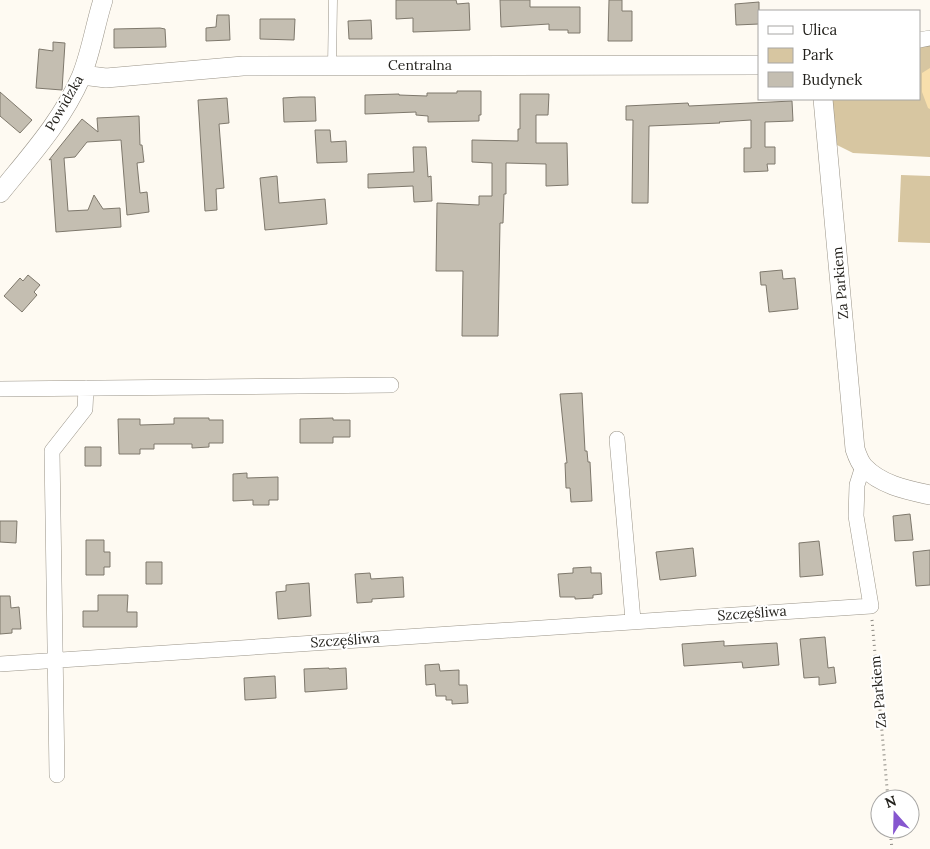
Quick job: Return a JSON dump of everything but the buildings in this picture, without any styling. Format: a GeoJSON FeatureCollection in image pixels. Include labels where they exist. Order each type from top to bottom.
{"type":"FeatureCollection","features":[{"type":"Feature","properties":{"kind":"street","name":"Powidzka"},"geometry":{"type":"LineString","coordinates":[[0,193],[61,114],[82,75],[102,0]]}},
{"type":"Feature","properties":{"kind":"street","name":"Centralna"},"geometry":{"type":"LineString","coordinates":[[82,75],[106,78],[243,66],[758,65]]}},
{"type":"Feature","properties":{"kind":"street","name":"Za Parkiem"},"geometry":{"type":"LineString","coordinates":[[823,100],[855,450],[863,466]]}},
{"type":"Feature","properties":{"kind":"street"},"geometry":{"type":"LineString","coordinates":[[0,389],[391,385]]}},
{"type":"Feature","properties":{"kind":"street"},"geometry":{"type":"LineString","coordinates":[[57,775],[52,451],[85,409],[86,388]]}},
{"type":"Feature","properties":{"kind":"street"},"geometry":{"type":"LineString","coordinates":[[617,439],[633,620]]}},
{"type":"Feature","properties":{"kind":"street"},"geometry":{"type":"LineString","coordinates":[[871,606],[856,516],[858,485],[863,466],[883,481],[904,489],[930,495]]}},
{"type":"Feature","properties":{"kind":"street","name":"Szczęśliwa"},"geometry":{"type":"LineString","coordinates":[[0,664],[633,620],[871,606]]}},
{"type":"Feature","properties":{"kind":"lane"},"geometry":{"type":"LineString","coordinates":[[332,0],[332,66]]}},
{"type":"Feature","properties":{"kind":"path","name":"Za Parkiem"},"geometry":{"type":"LineString","coordinates":[[871,606],[887,789]]}},
{"type":"Feature","properties":{"kind":"green space"},"geometry":{"type":"Polygon","coordinates":[[[930,44],[930,157],[853,153],[837,145],[832,100],[920,100],[920,46],[930,44]]]}},
{"type":"Feature","properties":{"kind":"green space"},"geometry":{"type":"Polygon","coordinates":[[[901,175],[930,176],[930,243],[898,242],[901,175]]]}},
{"type":"Feature","properties":{"kind":"shaded area"},"geometry":{"type":"Polygon","coordinates":[[[930,68],[930,109],[922,92],[922,73],[930,68]]]}}]}
